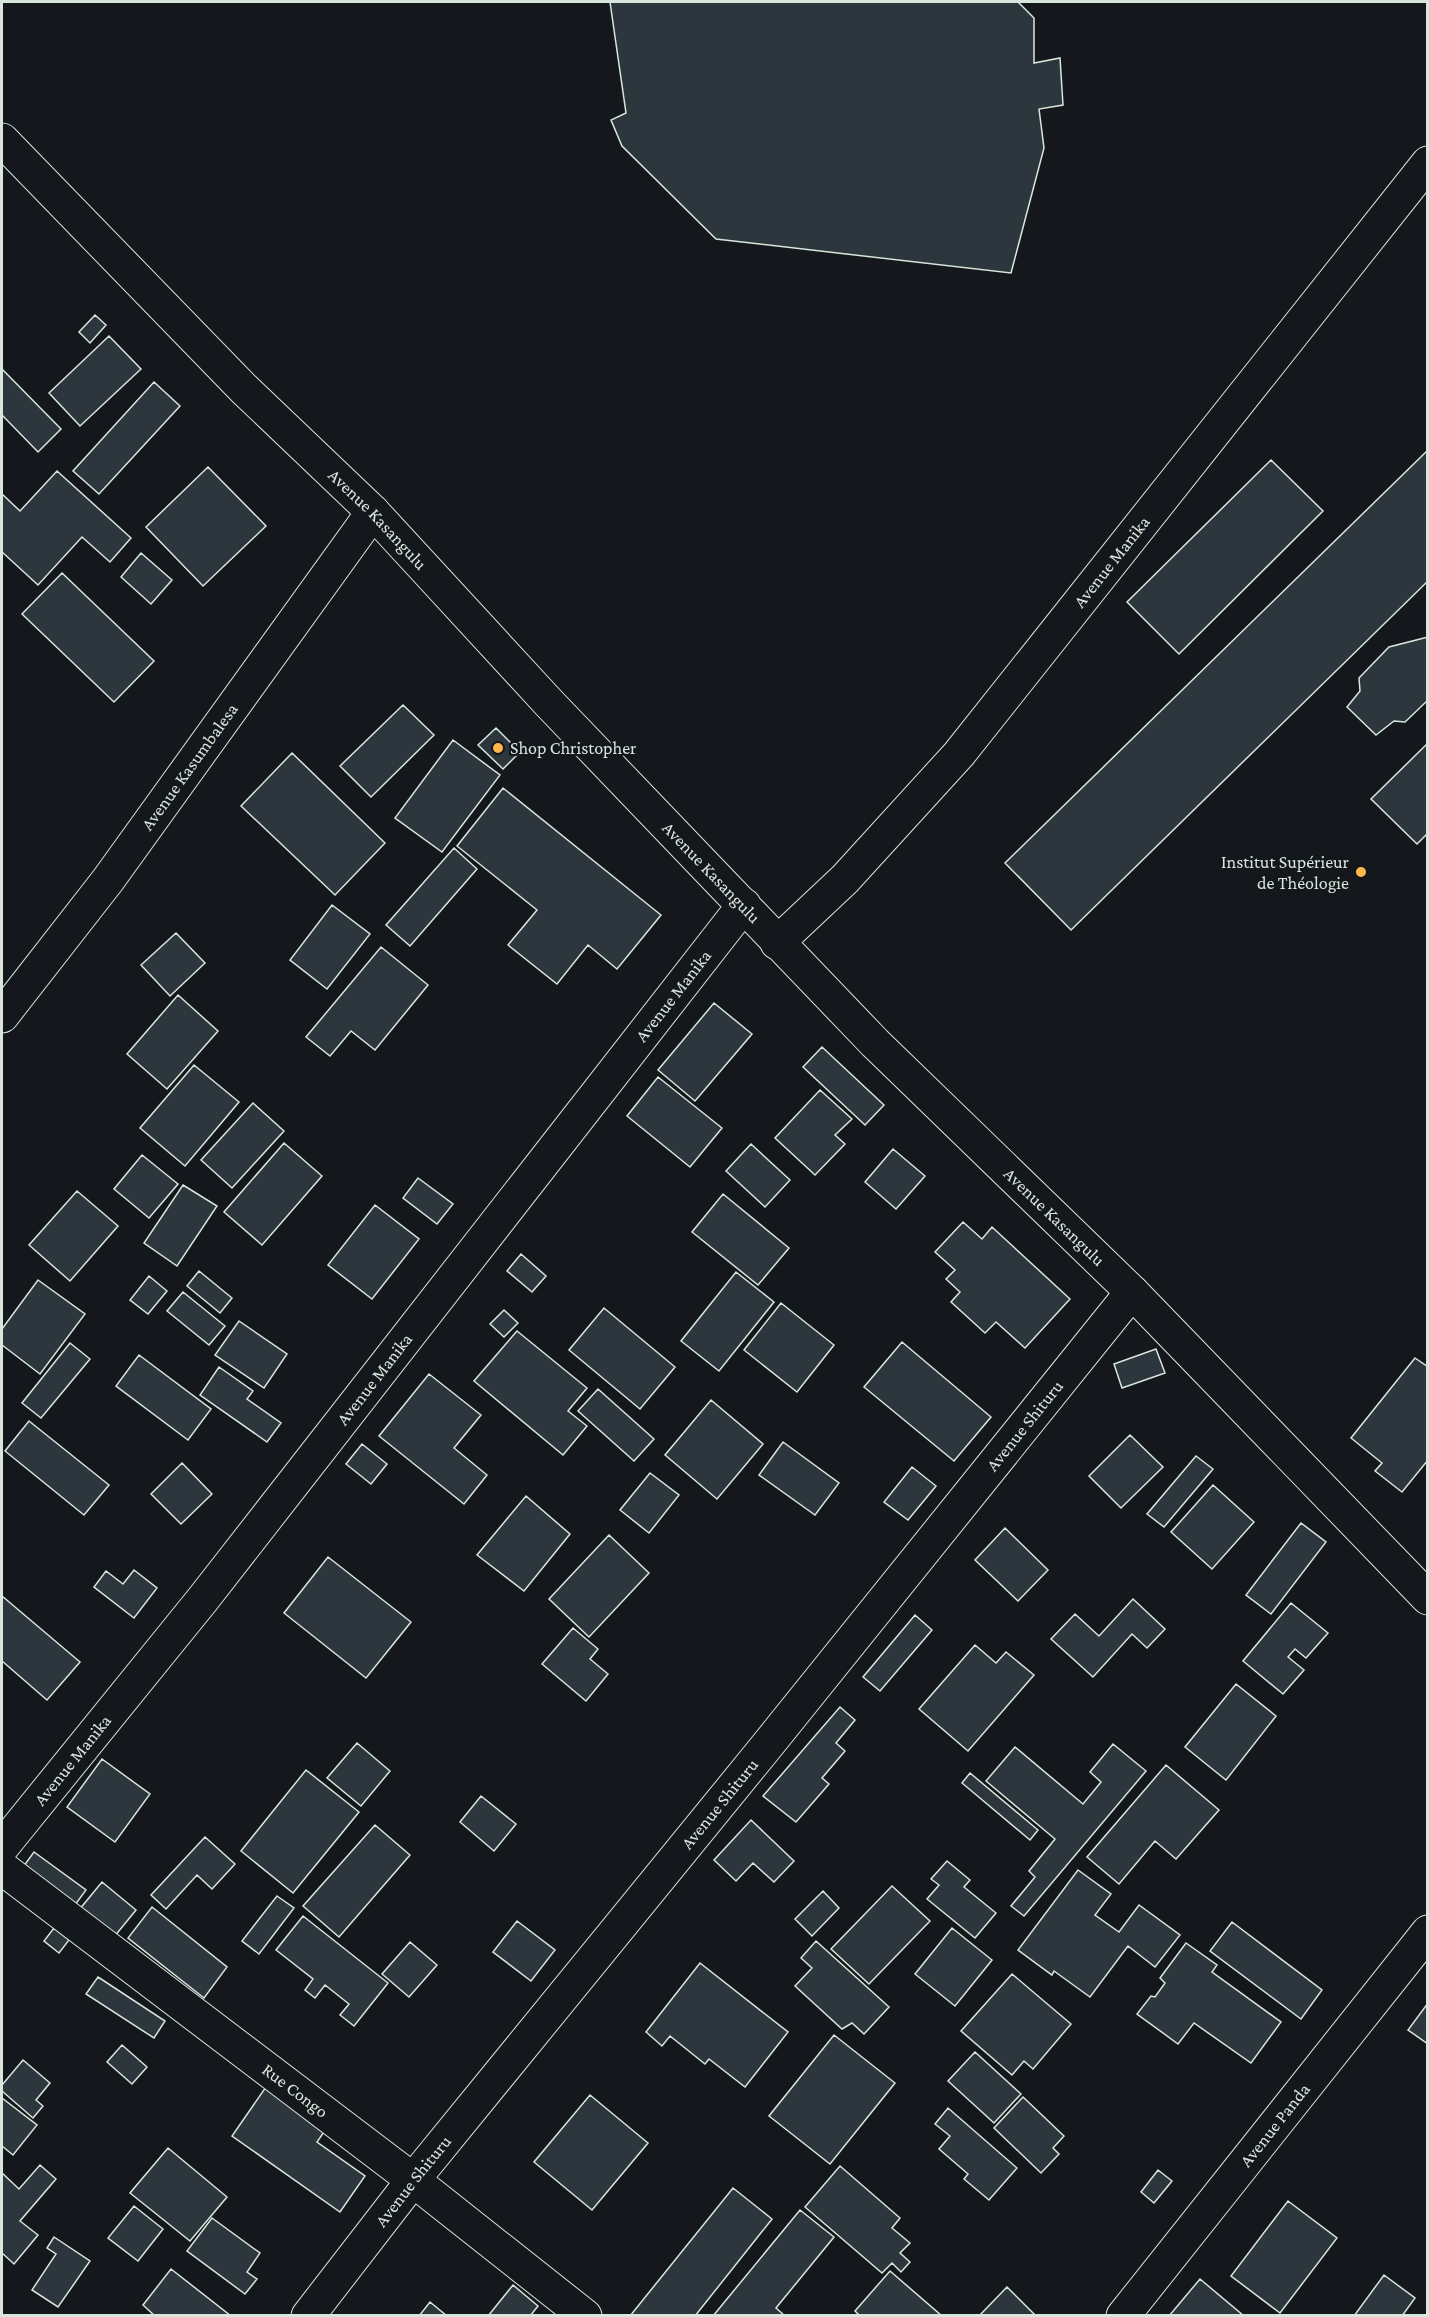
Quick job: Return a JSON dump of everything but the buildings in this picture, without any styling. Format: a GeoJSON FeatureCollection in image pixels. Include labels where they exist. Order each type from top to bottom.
{"type":"FeatureCollection","features":[{"type":"Feature","properties":{"kind":"street","name":"Avenue Kasangulu"},"geometry":{"type":"LineString","coordinates":[[2,140],[211,356],[373,513],[549,703],[744,905],[777,943],[875,1043],[1132,1292],[1428,1598]]}},
{"type":"Feature","properties":{"kind":"street","name":"Avenue Manika"},"geometry":{"type":"LineString","coordinates":[[777,943],[844,879],[959,754],[1428,163]]}},
{"type":"Feature","properties":{"kind":"street","name":"Avenue Kasumbalesa"},"geometry":{"type":"LineString","coordinates":[[2,1016],[108,880],[373,513]]}},
{"type":"Feature","properties":{"kind":"street","name":"Avenue Manika"},"geometry":{"type":"LineString","coordinates":[[2,1848],[203,1599],[744,905]]}},
{"type":"Feature","properties":{"kind":"street","name":"Avenue Shituru"},"geometry":{"type":"LineString","coordinates":[[308,2316],[412,2180],[770,1742],[1132,1292]]}},
{"type":"Feature","properties":{"kind":"street","name":"Rue Congo"},"geometry":{"type":"LineString","coordinates":[[2,1868],[412,2180],[585,2316]]}},
{"type":"Feature","properties":{"kind":"street","name":"Avenue Panda"},"geometry":{"type":"LineString","coordinates":[[1123,2316],[1428,1932]]}},
{"type":"Feature","properties":{"kind":"place","name":"Shop Christopher"},"geometry":{"type":"Point","coordinates":[498,748]}},
{"type":"Feature","properties":{"kind":"place","name":"Institut Supérieur de Théologie"},"geometry":{"type":"Point","coordinates":[1361,872]}}]}
